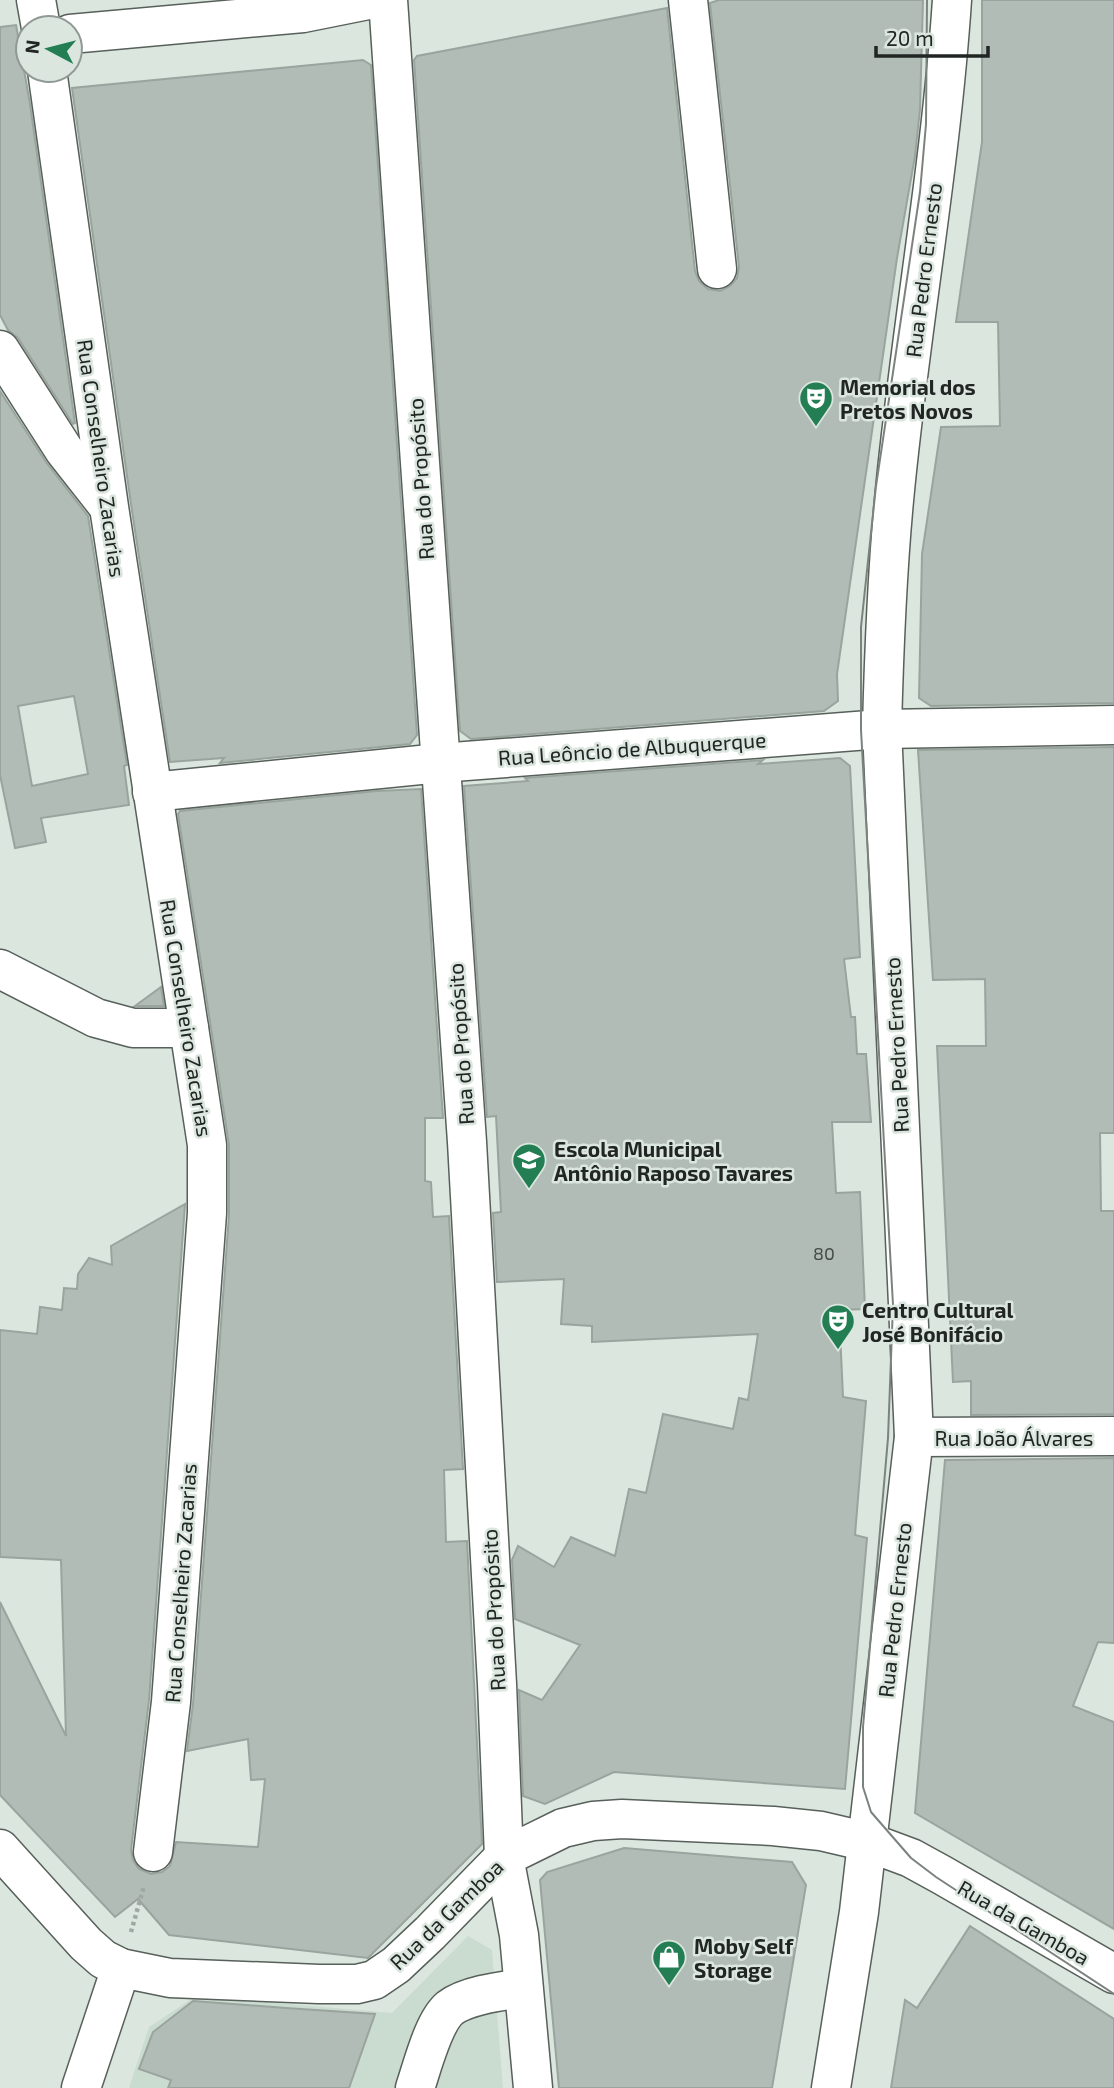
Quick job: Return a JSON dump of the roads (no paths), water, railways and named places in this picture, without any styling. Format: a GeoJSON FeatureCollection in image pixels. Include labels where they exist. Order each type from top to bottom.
{"type":"FeatureCollection","features":[{"type":"Feature","properties":{"kind":"street"},"geometry":{"type":"LineString","coordinates":[[84,33],[303,13],[367,0]]}},
{"type":"Feature","properties":{"kind":"street","name":"Rua do Propósito"},"geometry":{"type":"LineString","coordinates":[[388,0],[467,1142],[504,1857],[519,1935],[533,2088]]}},
{"type":"Feature","properties":{"kind":"street"},"geometry":{"type":"LineString","coordinates":[[688,0],[718,269]]}},
{"type":"Feature","properties":{"kind":"street","name":"Rua Pedro Ernesto"},"geometry":{"type":"LineString","coordinates":[[831,2088],[868,1842],[914,1437],[882,729],[885,617],[895,489],[946,92],[952,0]]}},
{"type":"Feature","properties":{"kind":"street","name":"Rua Conselheiro Zacarias"},"geometry":{"type":"LineString","coordinates":[[49,84],[109,507],[208,1145],[207,1213],[171,1702],[153,1852]]}},
{"type":"Feature","properties":{"kind":"street"},"geometry":{"type":"LineString","coordinates":[[0,350],[64,450],[109,507]]}},
{"type":"Feature","properties":{"kind":"street","name":"Rua Leôncio de Albuquerque"},"geometry":{"type":"LineString","coordinates":[[152,792],[440,763],[882,729],[1114,725]]}},
{"type":"Feature","properties":{"kind":"street"},"geometry":{"type":"LineString","coordinates":[[0,969],[96,1018],[133,1028],[188,1028]]}},
{"type":"Feature","properties":{"kind":"street","name":"Rua João Álvares"},"geometry":{"type":"LineString","coordinates":[[914,1437],[1114,1436]]}},
{"type":"Feature","properties":{"kind":"street","name":"Rua da Gamboa"},"geometry":{"type":"LineString","coordinates":[[0,1849],[86,1944],[103,1959],[121,1968],[170,1979],[318,1984],[357,1984],[374,1980],[396,1965],[430,1933],[504,1857],[563,1828],[593,1821],[622,1819],[773,1826],[821,1831],[868,1842],[921,1864],[1114,1974]]}},
{"type":"Feature","properties":{"kind":"street"},"geometry":{"type":"LineString","coordinates":[[81,2088],[121,1968]]}},
{"type":"Feature","properties":{"kind":"street"},"geometry":{"type":"LineString","coordinates":[[415,2088],[438,2026],[449,2009],[491,1993],[523,1988]]}},
{"type":"Feature","properties":{"kind":"tram line"},"geometry":{"type":"LineString","coordinates":[[927,0],[926,124],[920,192],[876,486],[861,627],[861,730],[893,1305],[888,1438],[863,1727],[863,1787],[871,1812],[911,1858],[1114,1994]]}},
{"type":"Feature","properties":{"kind":"place","name":"Memorial dos Pretos Novos"},"geometry":{"type":"Point","coordinates":[816,428]}},
{"type":"Feature","properties":{"kind":"place","name":"Escola Municipal Antônio Raposo Tavares"},"geometry":{"type":"Point","coordinates":[529,1190]}},
{"type":"Feature","properties":{"kind":"place","name":"Centro Cultural José Bonifácio"},"geometry":{"type":"Point","coordinates":[838,1351]}},
{"type":"Feature","properties":{"kind":"place","name":"Moby Self Storage"},"geometry":{"type":"Point","coordinates":[669,1987]}}]}
